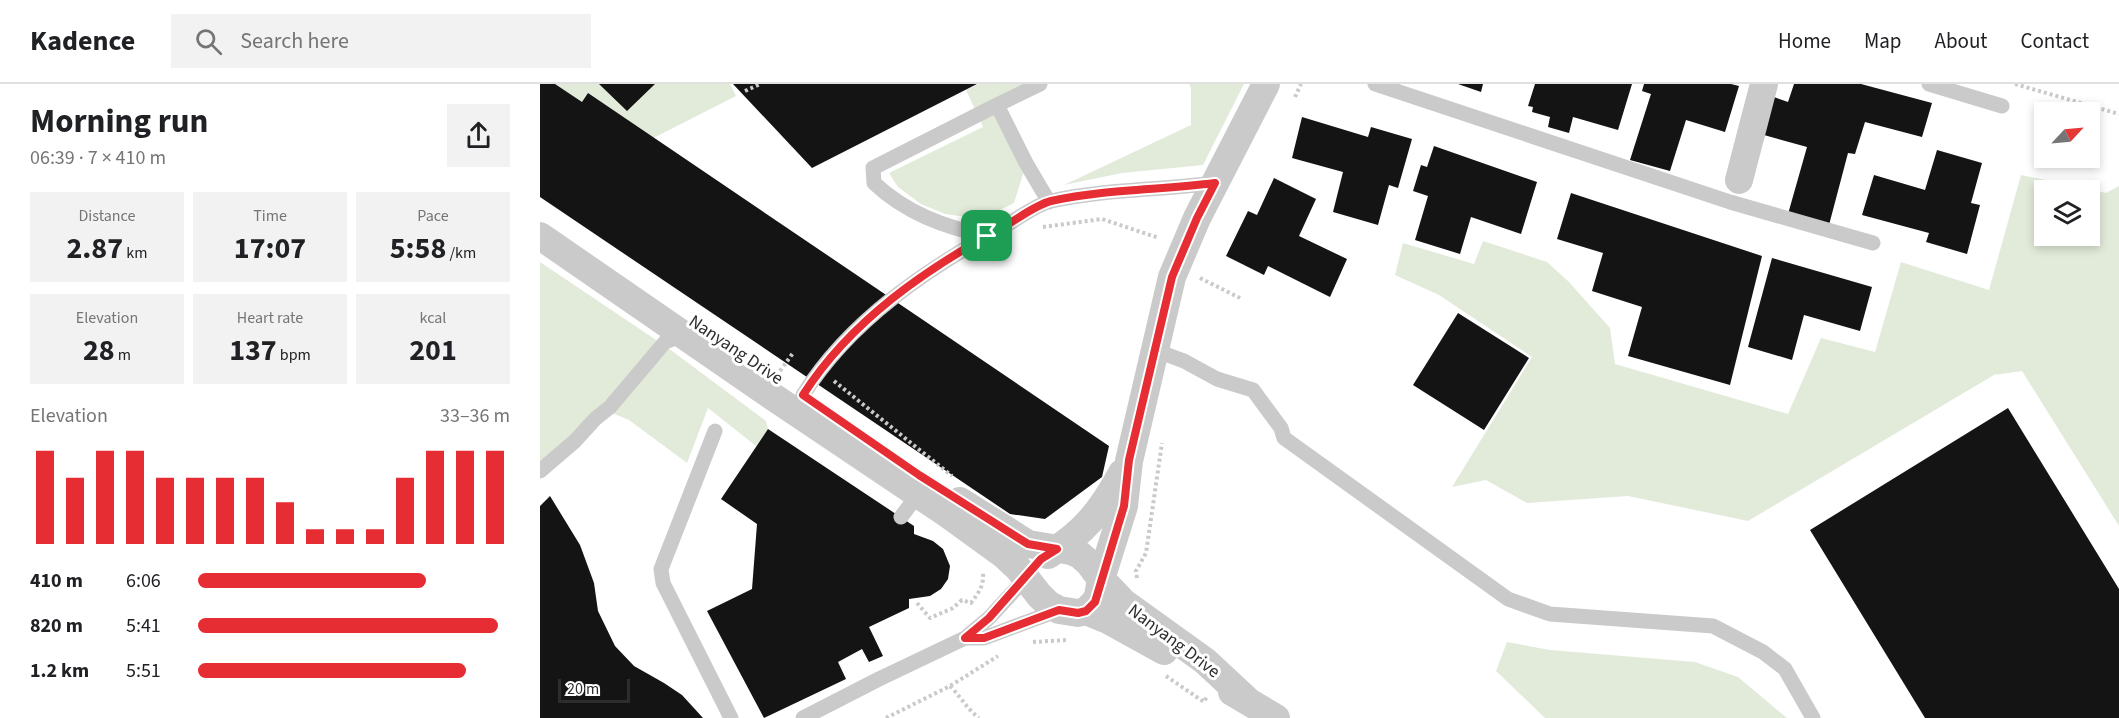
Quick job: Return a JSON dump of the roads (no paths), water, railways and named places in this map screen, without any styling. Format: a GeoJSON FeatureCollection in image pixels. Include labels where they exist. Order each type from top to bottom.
{"type":"FeatureCollection","features":[{"type":"Feature","properties":{"kind":"street"},"geometry":{"type":"LineString","coordinates":[[1129,460],[1107,501],[1091,521],[1041,559],[1026,578],[1043,599],[1073,610],[1098,596],[1101,579],[1124,506],[1129,460],[1172,277],[1197,218],[1266,84]]}},
{"type":"Feature","properties":{"kind":"street"},"geometry":{"type":"LineString","coordinates":[[1739,180],[1764,84]]}},
{"type":"Feature","properties":{"kind":"street","name":"Nanyang Drive"},"geometry":{"type":"LineString","coordinates":[[540,217],[919,475],[1028,544],[1057,549]]}},
{"type":"Feature","properties":{"kind":"street","name":"Nanyang Drive"},"geometry":{"type":"LineString","coordinates":[[548,241],[915,492],[1004,555],[1026,578]]}},
{"type":"Feature","properties":{"kind":"street"},"geometry":{"type":"LineString","coordinates":[[1057,549],[1080,555],[1097,571],[1101,579]]}},
{"type":"Feature","properties":{"kind":"street","name":"Nanyang Drive"},"geometry":{"type":"LineString","coordinates":[[1101,579],[1123,602],[1205,661],[1248,701]]}},
{"type":"Feature","properties":{"kind":"street","name":"Nanyang Drive"},"geometry":{"type":"LineString","coordinates":[[1073,610],[1107,620],[1166,651],[1199,674],[1276,718]]}},
{"type":"Feature","properties":{"kind":"lane"},"geometry":{"type":"LineString","coordinates":[[987,236],[952,229],[913,212],[874,183],[873,168],[1040,84]]}},
{"type":"Feature","properties":{"kind":"lane"},"geometry":{"type":"LineString","coordinates":[[1929,84],[2002,106]]}},
{"type":"Feature","properties":{"kind":"lane"},"geometry":{"type":"LineString","coordinates":[[1381,86],[1629,166],[1730,202],[1872,243]]}},
{"type":"Feature","properties":{"kind":"lane"},"geometry":{"type":"LineString","coordinates":[[998,105],[1026,163],[1049,202]]}},
{"type":"Feature","properties":{"kind":"lane"},"geometry":{"type":"LineString","coordinates":[[803,395],[819,369],[872,314],[919,277],[1049,202],[1127,190],[1215,183]]}},
{"type":"Feature","properties":{"kind":"lane"},"geometry":{"type":"LineString","coordinates":[[540,471],[567,448],[594,419],[610,407],[675,329]]}},
{"type":"Feature","properties":{"kind":"lane"},"geometry":{"type":"LineString","coordinates":[[1154,350],[1184,361],[1218,379],[1253,390],[1281,428],[1284,438],[1508,599],[1550,614],[1713,626],[1763,652],[1785,669],[1813,718]]}},
{"type":"Feature","properties":{"kind":"lane"},"geometry":{"type":"LineString","coordinates":[[716,431],[661,569],[663,583],[731,718]]}},
{"type":"Feature","properties":{"kind":"lane"},"geometry":{"type":"LineString","coordinates":[[901,517],[910,505],[915,492]]}},
{"type":"Feature","properties":{"kind":"lane"},"geometry":{"type":"LineString","coordinates":[[803,718],[965,638],[989,618],[1026,578]]}},
{"type":"Feature","properties":{"kind":"lane"},"geometry":{"type":"LineString","coordinates":[[965,638],[984,638],[1073,610]]}}]}
